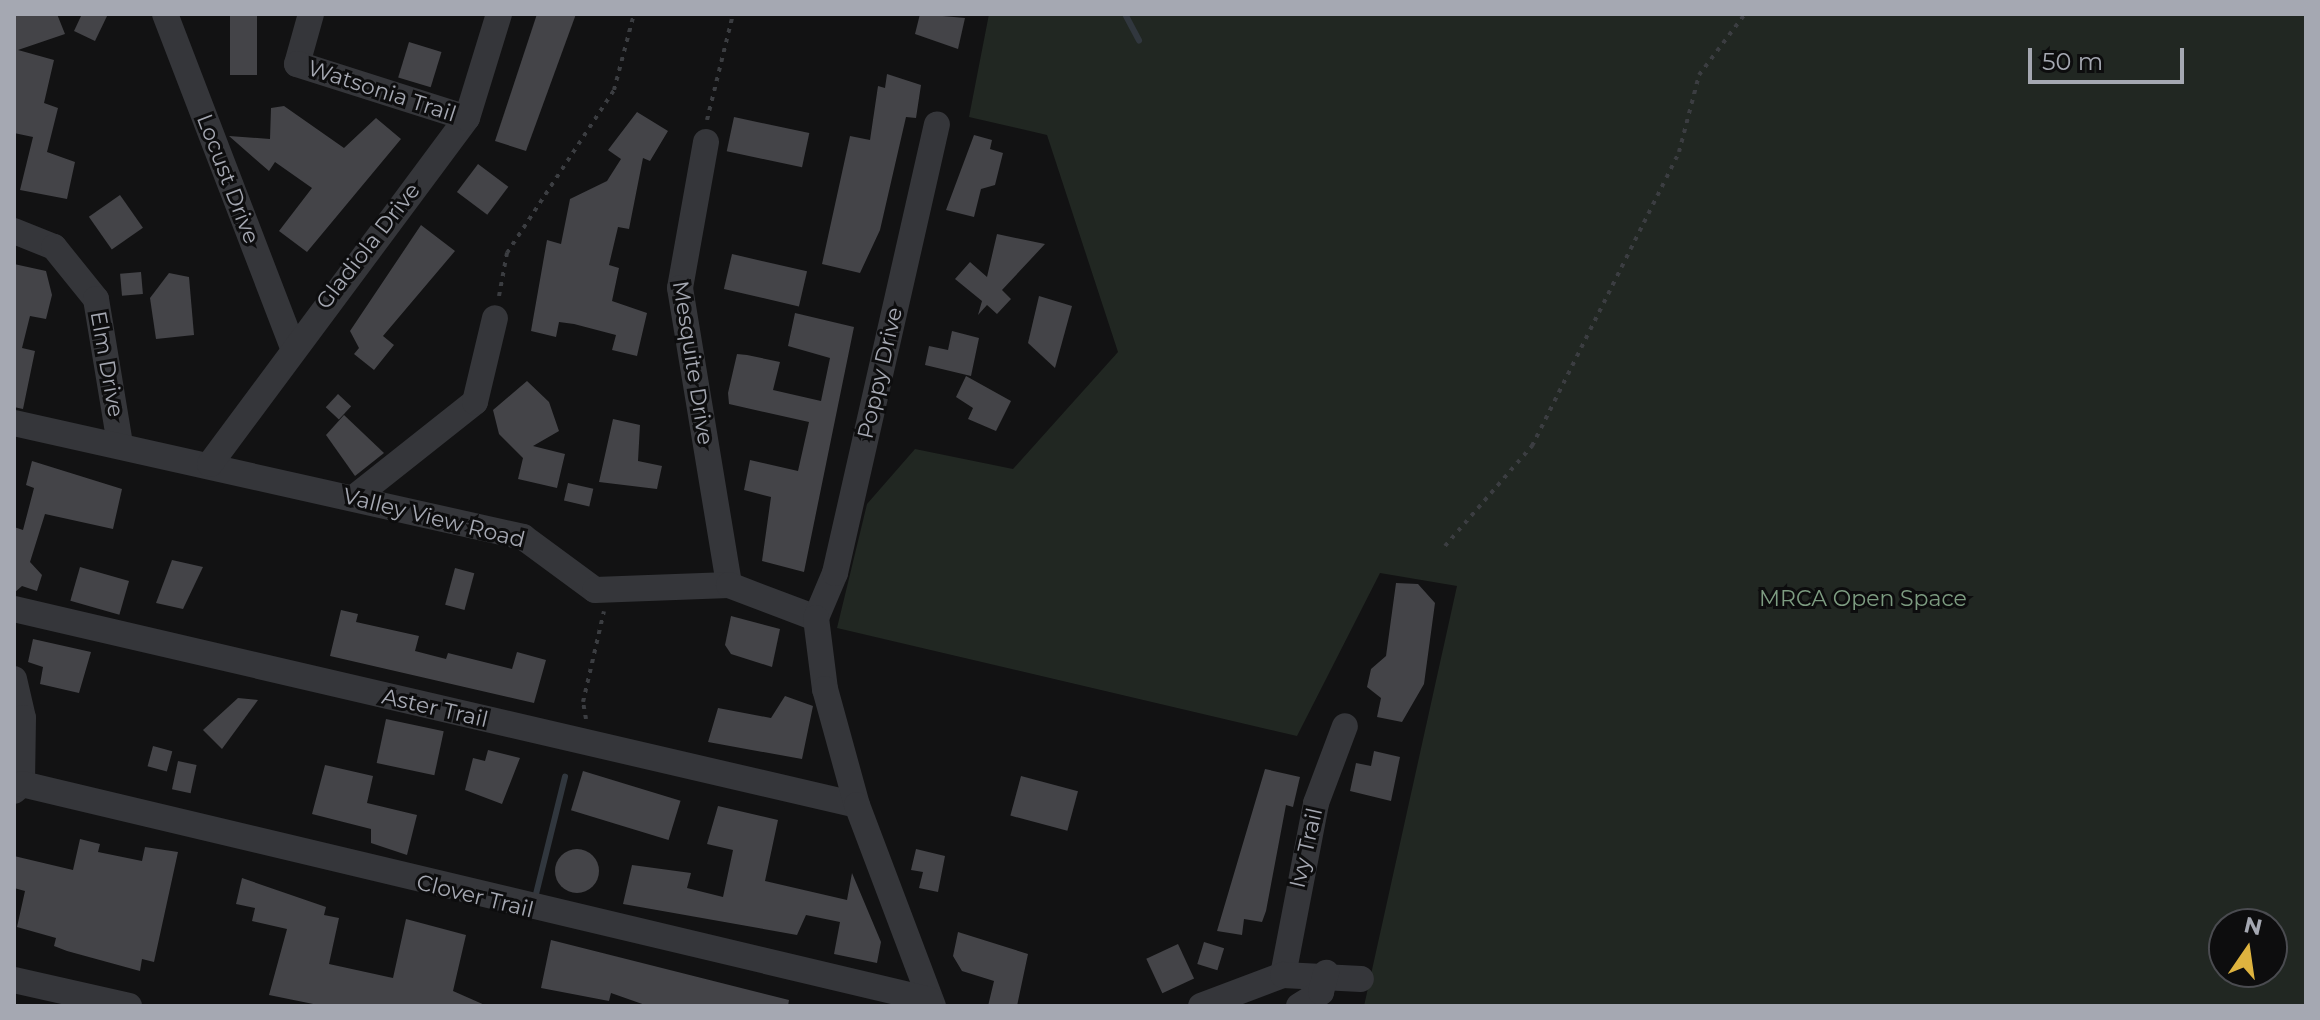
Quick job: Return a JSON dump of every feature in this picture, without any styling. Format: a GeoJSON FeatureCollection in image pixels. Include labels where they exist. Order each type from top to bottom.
{"type":"FeatureCollection","features":[{"type":"Feature","properties":{"kind":"street","name":"Locust Drive"},"geometry":{"type":"LineString","coordinates":[[165,14],[292,344]]}},
{"type":"Feature","properties":{"kind":"street","name":"Watsonia Trail"},"geometry":{"type":"LineString","coordinates":[[311,14],[297,64],[467,118]]}},
{"type":"Feature","properties":{"kind":"street","name":"Gladiola Drive"},"geometry":{"type":"LineString","coordinates":[[210,464],[292,344],[467,118],[499,14]]}},
{"type":"Feature","properties":{"kind":"street","name":"Poppy Drive"},"geometry":{"type":"LineString","coordinates":[[816,618],[835,573],[937,124]]}},
{"type":"Feature","properties":{"kind":"street","name":"Mesquite Drive"},"geometry":{"type":"LineString","coordinates":[[706,142],[680,288],[729,585]]}},
{"type":"Feature","properties":{"kind":"street","name":"Elm Drive"},"geometry":{"type":"LineString","coordinates":[[14,231],[54,247],[96,299],[120,444]]}},
{"type":"Feature","properties":{"kind":"street"},"geometry":{"type":"LineString","coordinates":[[355,497],[475,402],[495,318]]}},
{"type":"Feature","properties":{"kind":"street","name":"Valley View Road"},"geometry":{"type":"LineString","coordinates":[[14,423],[210,464],[523,537],[608,593]]}},
{"type":"Feature","properties":{"kind":"street"},"geometry":{"type":"LineString","coordinates":[[608,593],[729,585],[816,618],[825,689],[857,805],[932,1003]]}},
{"type":"Feature","properties":{"kind":"street","name":"Aster Trail"},"geometry":{"type":"LineString","coordinates":[[14,609],[857,805]]}},
{"type":"Feature","properties":{"kind":"street"},"geometry":{"type":"LineString","coordinates":[[14,679],[23,718],[18,788]]}},
{"type":"Feature","properties":{"kind":"street","name":"Ivy Trail"},"geometry":{"type":"LineString","coordinates":[[1283,975],[1316,803],[1345,726]]}},
{"type":"Feature","properties":{"kind":"street","name":"Clover Trail"},"geometry":{"type":"LineString","coordinates":[[18,788],[932,1003]]}},
{"type":"Feature","properties":{"kind":"street"},"geometry":{"type":"LineString","coordinates":[[1299,1006],[1321,992],[1326,973]]}},
{"type":"Feature","properties":{"kind":"street"},"geometry":{"type":"LineString","coordinates":[[1201,1006],[1283,975],[1326,973],[1361,979]]}},
{"type":"Feature","properties":{"kind":"street"},"geometry":{"type":"LineString","coordinates":[[14,980],[129,1006]]}},
{"type":"Feature","properties":{"kind":"path"},"geometry":{"type":"LineString","coordinates":[[495,318],[507,253],[614,90],[634,14]]}},
{"type":"Feature","properties":{"kind":"path"},"geometry":{"type":"LineString","coordinates":[[706,142],[733,14]]}},
{"type":"Feature","properties":{"kind":"path"},"geometry":{"type":"LineString","coordinates":[[1445,546],[1532,446],[1679,152],[1699,75],[1745,14]]}},
{"type":"Feature","properties":{"kind":"path"},"geometry":{"type":"LineString","coordinates":[[587,743],[591,726],[583,702],[608,593]]}},
{"type":"Feature","properties":{"kind":"green space","name":"MRCA Open Space"},"geometry":{"type":"Polygon","coordinates":[[[989,14],[2306,14],[2306,1006],[1364,1006],[1457,586],[1380,573],[1297,736],[837,628],[867,504],[915,449],[1013,469],[1118,352],[1047,135],[969,117],[989,14]]]}},
{"type":"Feature","properties":{"kind":"building"},"geometry":{"type":"Polygon","coordinates":[[[14,14],[57,14],[65,34],[18,50],[54,60],[44,103],[58,108],[47,152],[75,162],[67,199],[20,190],[33,137],[14,133],[14,14]]]}},
{"type":"Feature","properties":{"kind":"building"},"geometry":{"type":"Polygon","coordinates":[[[82,14],[108,14],[95,41],[74,31],[82,14]]]}},
{"type":"Feature","properties":{"kind":"building"},"geometry":{"type":"Polygon","coordinates":[[[230,14],[257,14],[257,75],[230,75],[230,14]]]}},
{"type":"Feature","properties":{"kind":"building"},"geometry":{"type":"Polygon","coordinates":[[[537,14],[576,14],[526,151],[495,141],[537,14]]]}},
{"type":"Feature","properties":{"kind":"building"},"geometry":{"type":"Polygon","coordinates":[[[920,14],[965,18],[958,49],[915,34],[920,14]]]}},
{"type":"Feature","properties":{"kind":"building"},"geometry":{"type":"Polygon","coordinates":[[[409,42],[442,52],[431,87],[398,77],[409,42]]]}},
{"type":"Feature","properties":{"kind":"building"},"geometry":{"type":"Polygon","coordinates":[[[887,74],[921,85],[916,118],[906,117],[880,230],[860,273],[822,264],[850,136],[870,140],[878,86],[885,88],[887,74]]]}},
{"type":"Feature","properties":{"kind":"building"},"geometry":{"type":"Polygon","coordinates":[[[284,106],[344,148],[376,118],[401,139],[307,252],[279,231],[312,188],[275,162],[269,171],[229,136],[270,139],[271,108],[284,106]]]}},
{"type":"Feature","properties":{"kind":"building"},"geometry":{"type":"Polygon","coordinates":[[[637,112],[668,131],[650,161],[643,158],[629,229],[618,227],[609,265],[619,268],[612,301],[647,313],[637,356],[612,350],[616,335],[574,324],[559,322],[556,337],[531,331],[547,240],[561,244],[570,199],[607,181],[621,159],[608,150],[637,112]]]}},
{"type":"Feature","properties":{"kind":"building"},"geometry":{"type":"Polygon","coordinates":[[[734,117],[809,133],[802,167],[727,151],[734,117]]]}},
{"type":"Feature","properties":{"kind":"building"},"geometry":{"type":"Polygon","coordinates":[[[974,135],[992,140],[990,149],[1003,153],[995,185],[981,189],[974,217],[946,210],[974,135]]]}},
{"type":"Feature","properties":{"kind":"building"},"geometry":{"type":"Polygon","coordinates":[[[478,164],[508,187],[487,215],[457,192],[478,164]]]}},
{"type":"Feature","properties":{"kind":"building"},"geometry":{"type":"Polygon","coordinates":[[[120,195],[143,228],[112,250],[89,217],[120,195]]]}},
{"type":"Feature","properties":{"kind":"building"},"geometry":{"type":"Polygon","coordinates":[[[421,225],[455,251],[383,336],[394,345],[374,370],[354,354],[359,348],[350,331],[421,225]]]}},
{"type":"Feature","properties":{"kind":"building"},"geometry":{"type":"Polygon","coordinates":[[[997,234],[1045,244],[1002,290],[1011,299],[997,314],[987,305],[978,315],[982,301],[955,279],[970,262],[987,277],[997,234]]]}},
{"type":"Feature","properties":{"kind":"building"},"geometry":{"type":"Polygon","coordinates":[[[732,254],[807,271],[799,306],[724,289],[732,254]]]}},
{"type":"Feature","properties":{"kind":"building"},"geometry":{"type":"Polygon","coordinates":[[[14,264],[46,271],[52,295],[46,319],[30,316],[22,348],[35,351],[23,409],[14,407],[14,264]]]}},
{"type":"Feature","properties":{"kind":"building"},"geometry":{"type":"Polygon","coordinates":[[[141,272],[143,294],[122,296],[120,274],[141,272]]]}},
{"type":"Feature","properties":{"kind":"building"},"geometry":{"type":"Polygon","coordinates":[[[169,273],[189,277],[194,335],[156,339],[150,298],[169,273]]]}},
{"type":"Feature","properties":{"kind":"building"},"geometry":{"type":"Polygon","coordinates":[[[1039,296],[1072,306],[1055,368],[1028,343],[1039,296]]]}},
{"type":"Feature","properties":{"kind":"building"},"geometry":{"type":"Polygon","coordinates":[[[795,313],[854,327],[804,572],[762,561],[771,497],[744,490],[750,460],[798,471],[809,422],[729,404],[728,393],[737,354],[780,362],[773,390],[821,401],[830,358],[788,346],[795,313]]]}},
{"type":"Feature","properties":{"kind":"building"},"geometry":{"type":"Polygon","coordinates":[[[952,331],[979,338],[971,376],[925,365],[929,346],[948,350],[952,331]]]}},
{"type":"Feature","properties":{"kind":"building"},"geometry":{"type":"Polygon","coordinates":[[[966,376],[1011,401],[996,431],[968,419],[973,408],[956,397],[966,376]]]}},
{"type":"Feature","properties":{"kind":"building"},"geometry":{"type":"Polygon","coordinates":[[[527,381],[549,402],[559,431],[533,446],[565,454],[557,488],[518,479],[523,458],[499,434],[493,410],[527,381]]]}},
{"type":"Feature","properties":{"kind":"building"},"geometry":{"type":"Polygon","coordinates":[[[338,394],[351,406],[339,419],[326,407],[338,394]]]}},
{"type":"Feature","properties":{"kind":"building"},"geometry":{"type":"Polygon","coordinates":[[[344,415],[384,453],[355,476],[326,435],[344,415]]]}},
{"type":"Feature","properties":{"kind":"building"},"geometry":{"type":"Polygon","coordinates":[[[613,419],[640,425],[638,461],[662,466],[657,489],[599,482],[613,419]]]}},
{"type":"Feature","properties":{"kind":"building"},"geometry":{"type":"Polygon","coordinates":[[[32,461],[122,489],[113,529],[45,514],[30,562],[42,575],[37,591],[22,586],[14,593],[14,527],[23,530],[34,488],[26,485],[32,461]]]}},
{"type":"Feature","properties":{"kind":"building"},"geometry":{"type":"Polygon","coordinates":[[[568,483],[593,489],[589,506],[564,501],[568,483]]]}},
{"type":"Feature","properties":{"kind":"building"},"geometry":{"type":"Polygon","coordinates":[[[172,560],[203,567],[183,609],[156,603],[172,560]]]}},
{"type":"Feature","properties":{"kind":"building"},"geometry":{"type":"Polygon","coordinates":[[[80,567],[129,581],[119,615],[70,601],[80,567]]]}},
{"type":"Feature","properties":{"kind":"building"},"geometry":{"type":"Polygon","coordinates":[[[455,568],[474,573],[464,610],[445,605],[455,568]]]}},
{"type":"Feature","properties":{"kind":"building"},"geometry":{"type":"Polygon","coordinates":[[[1396,583],[1418,584],[1435,603],[1424,684],[1402,722],[1377,717],[1381,698],[1367,687],[1371,669],[1386,656],[1396,583]]]}},
{"type":"Feature","properties":{"kind":"building"},"geometry":{"type":"Polygon","coordinates":[[[341,610],[358,614],[356,622],[419,636],[415,651],[446,659],[448,653],[512,669],[517,652],[546,660],[534,703],[330,656],[341,610]]]}},
{"type":"Feature","properties":{"kind":"building"},"geometry":{"type":"Polygon","coordinates":[[[731,616],[780,629],[772,667],[731,654],[725,645],[731,616]]]}},
{"type":"Feature","properties":{"kind":"building"},"geometry":{"type":"Polygon","coordinates":[[[33,639],[91,652],[79,693],[40,684],[43,667],[28,662],[33,639]]]}},
{"type":"Feature","properties":{"kind":"building"},"geometry":{"type":"Polygon","coordinates":[[[785,696],[813,706],[802,759],[708,742],[718,708],[771,718],[785,696]]]}},
{"type":"Feature","properties":{"kind":"building"},"geometry":{"type":"Polygon","coordinates":[[[238,698],[258,700],[222,749],[203,730],[238,698]]]}},
{"type":"Feature","properties":{"kind":"building"},"geometry":{"type":"Polygon","coordinates":[[[386,719],[444,731],[434,775],[377,763],[386,719]]]}},
{"type":"Feature","properties":{"kind":"building"},"geometry":{"type":"Polygon","coordinates":[[[153,746],[172,751],[167,771],[148,766],[153,746]]]}},
{"type":"Feature","properties":{"kind":"building"},"geometry":{"type":"Polygon","coordinates":[[[488,750],[520,758],[502,804],[465,790],[473,758],[485,761],[488,750]]]}},
{"type":"Feature","properties":{"kind":"building"},"geometry":{"type":"Polygon","coordinates":[[[1374,751],[1400,757],[1391,801],[1350,791],[1356,763],[1371,766],[1374,751]]]}},
{"type":"Feature","properties":{"kind":"building"},"geometry":{"type":"Polygon","coordinates":[[[178,761],[197,765],[191,793],[172,789],[178,761]]]}},
{"type":"Feature","properties":{"kind":"building"},"geometry":{"type":"Polygon","coordinates":[[[325,765],[373,776],[367,803],[417,815],[407,855],[371,843],[371,829],[312,814],[325,765]]]}},
{"type":"Feature","properties":{"kind":"building"},"geometry":{"type":"Polygon","coordinates":[[[1265,769],[1300,777],[1293,807],[1286,805],[1266,911],[1262,922],[1244,919],[1242,935],[1217,931],[1265,769]]]}},
{"type":"Feature","properties":{"kind":"building"},"geometry":{"type":"Polygon","coordinates":[[[583,771],[681,801],[669,840],[571,810],[583,771]]]}},
{"type":"Feature","properties":{"kind":"building"},"geometry":{"type":"Polygon","coordinates":[[[1021,776],[1078,791],[1067,831],[1010,816],[1021,776]]]}},
{"type":"Feature","properties":{"kind":"building"},"geometry":{"type":"Polygon","coordinates":[[[718,806],[778,820],[765,881],[847,900],[852,873],[881,942],[877,963],[834,954],[840,922],[806,915],[797,935],[623,904],[632,865],[691,873],[687,888],[723,897],[733,850],[707,844],[718,806]]]}},
{"type":"Feature","properties":{"kind":"building"},"geometry":{"type":"Polygon","coordinates":[[[80,839],[100,844],[98,852],[142,861],[145,847],[178,852],[154,962],[142,959],[140,971],[67,951],[54,946],[56,938],[17,927],[25,891],[14,888],[14,856],[73,870],[80,839]]]}},
{"type":"Feature","properties":{"kind":"building"},"geometry":{"type":"Polygon","coordinates":[[[577,849],[593,855],[599,871],[593,887],[577,893],[561,887],[555,871],[561,855],[577,849]]]}},
{"type":"Feature","properties":{"kind":"building"},"geometry":{"type":"Polygon","coordinates":[[[916,849],[945,856],[938,892],[919,888],[923,872],[911,870],[916,849]]]}},
{"type":"Feature","properties":{"kind":"building"},"geometry":{"type":"Polygon","coordinates":[[[242,878],[326,907],[324,915],[339,918],[329,964],[393,978],[406,919],[466,935],[453,991],[487,1006],[323,1006],[269,995],[287,929],[252,921],[255,908],[236,904],[242,878]]]}},
{"type":"Feature","properties":{"kind":"building"},"geometry":{"type":"Polygon","coordinates":[[[958,932],[1028,954],[1017,1006],[988,1006],[994,981],[962,971],[953,956],[958,932]]]}},
{"type":"Feature","properties":{"kind":"building"},"geometry":{"type":"Polygon","coordinates":[[[551,940],[789,1000],[788,1006],[648,1006],[611,993],[609,1001],[541,988],[551,940]]]}},
{"type":"Feature","properties":{"kind":"building"},"geometry":{"type":"Polygon","coordinates":[[[1204,942],[1224,948],[1217,970],[1197,964],[1204,942]]]}},
{"type":"Feature","properties":{"kind":"building"},"geometry":{"type":"Polygon","coordinates":[[[1178,944],[1194,978],[1162,993],[1146,959],[1178,944]]]}},
{"type":"Feature","properties":{"kind":"waterway"},"geometry":{"type":"LineString","coordinates":[[1125,14],[1139,40]]}},
{"type":"Feature","properties":{"kind":"waterway"},"geometry":{"type":"LineString","coordinates":[[536,894],[565,777]]}}]}
